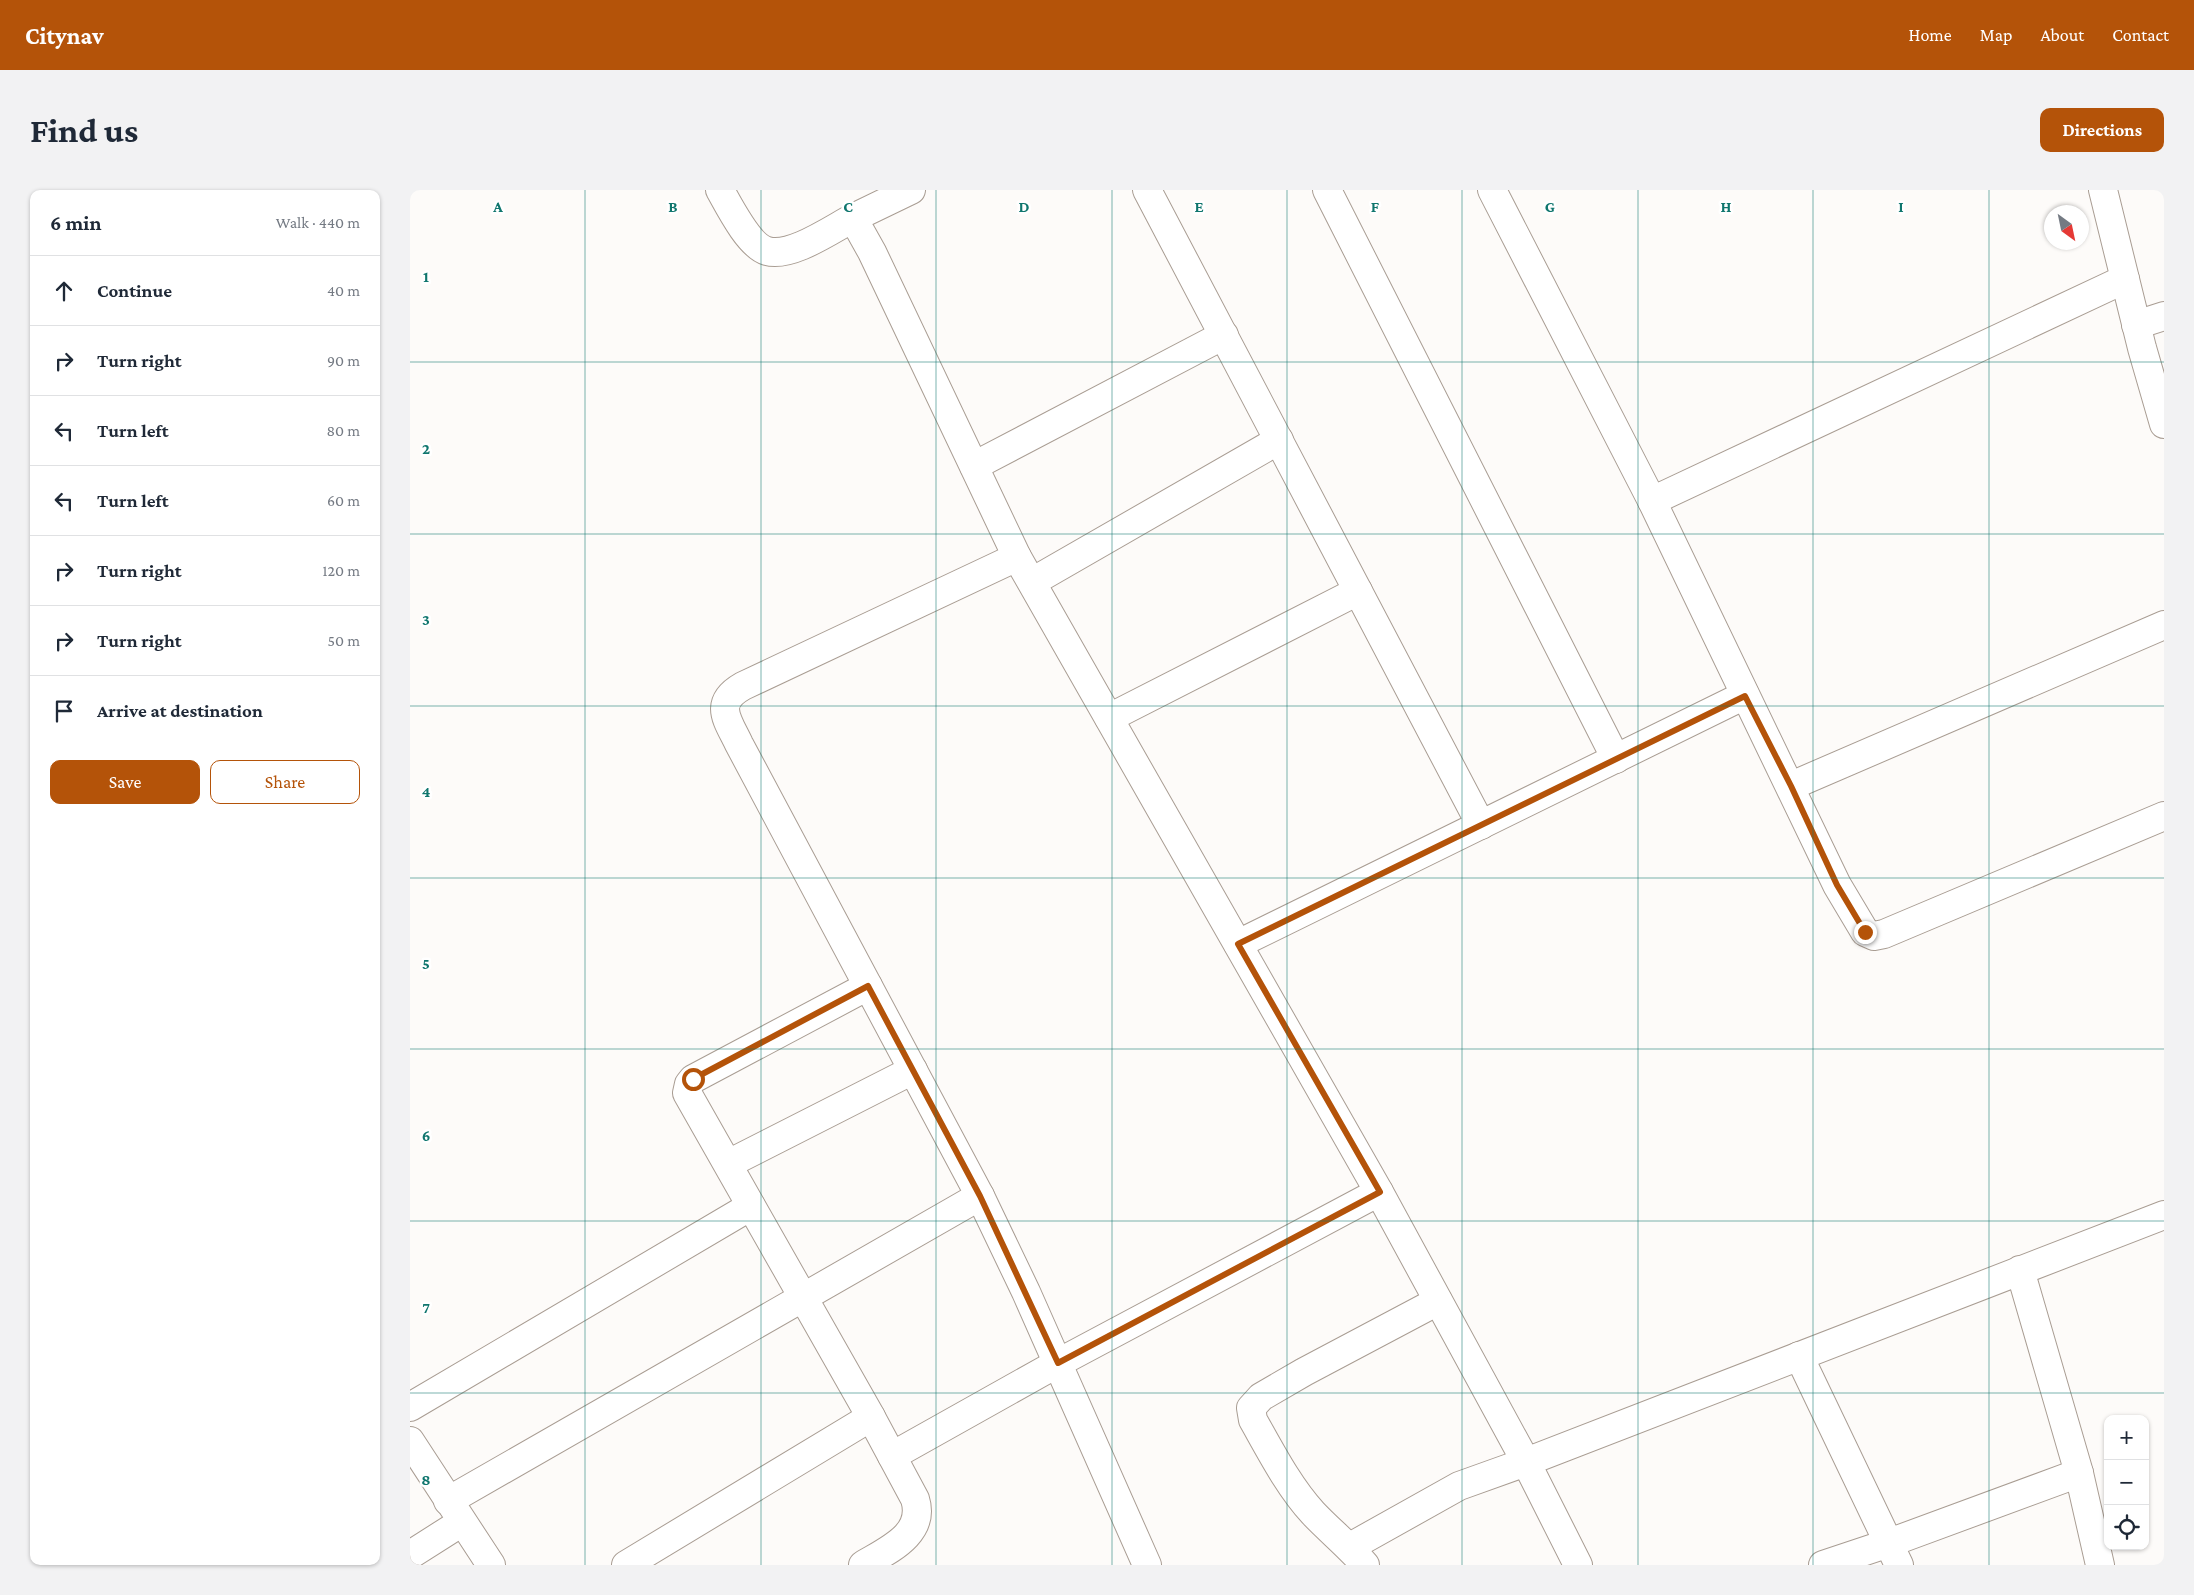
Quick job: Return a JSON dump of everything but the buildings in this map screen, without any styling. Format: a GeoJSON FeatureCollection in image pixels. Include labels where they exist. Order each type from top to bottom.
{"type":"FeatureCollection","features":[{"type":"Feature","properties":{"kind":"street"},"geometry":{"type":"LineString","coordinates":[[720,190],[738,222],[766,251],[782,251],[799,247],[853,218],[912,190]]}},
{"type":"Feature","properties":{"kind":"street"},"geometry":{"type":"LineString","coordinates":[[1147,190],[1482,825]]}},
{"type":"Feature","properties":{"kind":"street"},"geometry":{"type":"LineString","coordinates":[[1328,190],[1616,759]]}},
{"type":"Feature","properties":{"kind":"street"},"geometry":{"type":"LineString","coordinates":[[1492,190],[1652,501],[1745,696],[1791,786],[1837,885],[1856,920],[1865,932],[1874,936],[1884,934],[1962,903],[2164,816]]}},
{"type":"Feature","properties":{"kind":"street"},"geometry":{"type":"LineString","coordinates":[[2103,190],[2136,325],[2164,424]]}},
{"type":"Feature","properties":{"kind":"street"},"geometry":{"type":"LineString","coordinates":[[853,218],[872,252],[1017,557],[1380,1192],[1526,1462],[1578,1565]]}},
{"type":"Feature","properties":{"kind":"street"},"geometry":{"type":"LineString","coordinates":[[1652,501],[2125,279]]}},
{"type":"Feature","properties":{"kind":"street"},"geometry":{"type":"LineString","coordinates":[[2136,325],[2164,316]]}},
{"type":"Feature","properties":{"kind":"street"},"geometry":{"type":"LineString","coordinates":[[974,466],[1224,335]]}},
{"type":"Feature","properties":{"kind":"street"},"geometry":{"type":"LineString","coordinates":[[1032,582],[1278,440]]}},
{"type":"Feature","properties":{"kind":"street"},"geometry":{"type":"LineString","coordinates":[[1017,557],[743,686],[728,696],[725,701],[728,721],[739,744],[980,1196],[1058,1363],[1147,1565]]}},
{"type":"Feature","properties":{"kind":"street"},"geometry":{"type":"LineString","coordinates":[[1108,718],[1358,591]]}},
{"type":"Feature","properties":{"kind":"street"},"geometry":{"type":"LineString","coordinates":[[1791,786],[2164,625]]}},
{"type":"Feature","properties":{"kind":"street"},"geometry":{"type":"LineString","coordinates":[[1238,944],[1745,696]]}},
{"type":"Feature","properties":{"kind":"street"},"geometry":{"type":"LineString","coordinates":[[862,1565],[904,1538],[913,1529],[918,1508],[916,1499],[804,1296],[687,1092],[689,1084],[693,1079],[868,986]]}},
{"type":"Feature","properties":{"kind":"street"},"geometry":{"type":"LineString","coordinates":[[728,1164],[913,1070]]}},
{"type":"Feature","properties":{"kind":"street"},"geometry":{"type":"LineString","coordinates":[[892,1456],[1058,1363],[1380,1192]]}},
{"type":"Feature","properties":{"kind":"street"},"geometry":{"type":"LineString","coordinates":[[410,1555],[455,1512],[804,1296],[980,1196]]}},
{"type":"Feature","properties":{"kind":"street"},"geometry":{"type":"LineString","coordinates":[[410,1407],[752,1206]]}},
{"type":"Feature","properties":{"kind":"street"},"geometry":{"type":"LineString","coordinates":[[1438,1301],[1262,1396],[1251,1408],[1252,1420],[1299,1496],[1314,1514],[1357,1556],[1458,1486],[1526,1462],[2164,1215]]}},
{"type":"Feature","properties":{"kind":"street"},"geometry":{"type":"LineString","coordinates":[[2020,1270],[2079,1473],[2100,1565]]}},
{"type":"Feature","properties":{"kind":"street"},"geometry":{"type":"LineString","coordinates":[[1799,1356],[1894,1554]]}},
{"type":"Feature","properties":{"kind":"street"},"geometry":{"type":"LineString","coordinates":[[626,1565],[871,1417]]}},
{"type":"Feature","properties":{"kind":"street"},"geometry":{"type":"LineString","coordinates":[[410,1442],[491,1565]]}},
{"type":"Feature","properties":{"kind":"street"},"geometry":{"type":"LineString","coordinates":[[1823,1565],[1894,1554],[2079,1473]]}},
{"type":"Feature","properties":{"kind":"route"},"geometry":{"type":"LineString","coordinates":[[693,1079],[868,986],[980,1196],[1058,1363],[1380,1192],[1238,944],[1745,696],[1791,786],[1837,885],[1856,920],[1865,932]]}}]}
